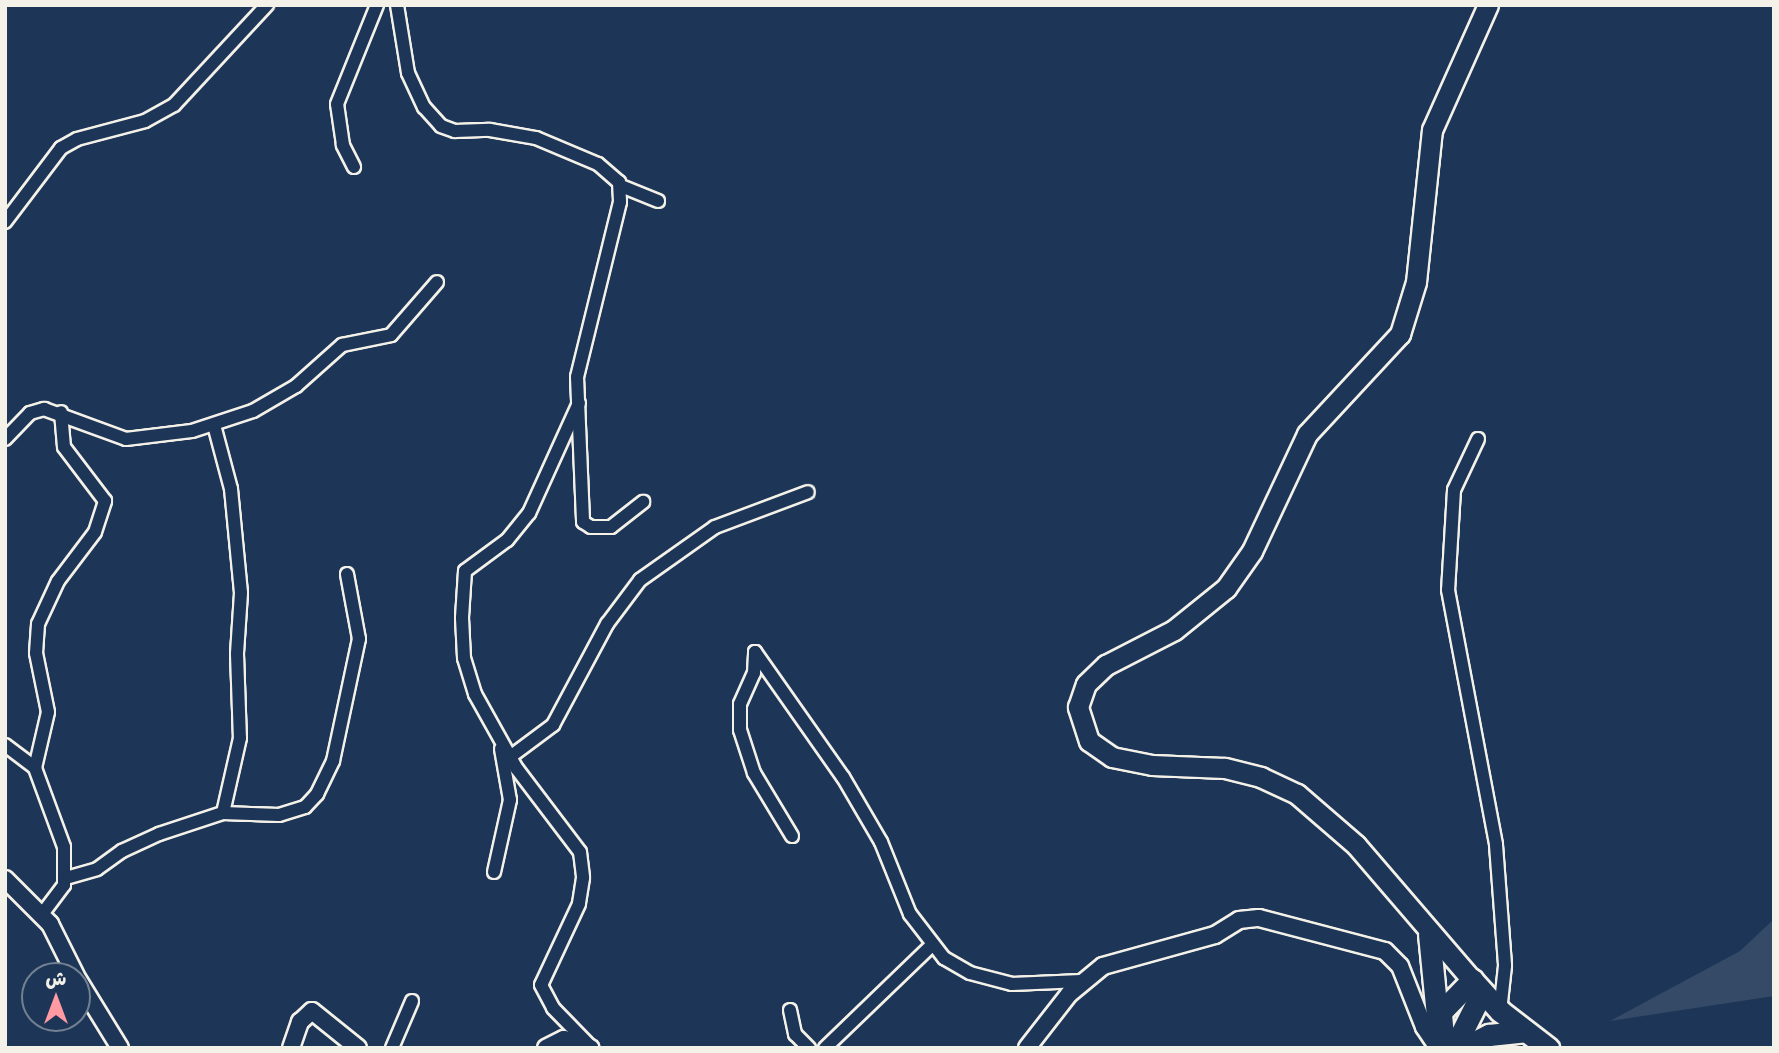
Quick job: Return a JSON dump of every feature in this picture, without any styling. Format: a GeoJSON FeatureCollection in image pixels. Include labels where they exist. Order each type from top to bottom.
{"type":"FeatureCollection","features":[{"type":"Feature","properties":{"kind":"main road"},"geometry":{"type":"LineString","coordinates":[[1488,5],[1432,130],[1416,282],[1400,334],[1307,434],[1252,551],[1226,588],[1174,630],[1106,665],[1086,684],[1077,707],[1089,741],[1112,757],[1152,765],[1224,768],[1261,777],[1297,794],[1356,845],[1429,934],[1500,1011],[1548,1048]]}},
{"type":"Feature","properties":{"kind":"main road"},"geometry":{"type":"LineString","coordinates":[[1429,934],[1432,993],[1440,1042]]}},
{"type":"Feature","properties":{"kind":"main road"},"geometry":{"type":"LineString","coordinates":[[1440,1042],[1445,1005],[1477,986]]}},
{"type":"Feature","properties":{"kind":"main road"},"geometry":{"type":"LineString","coordinates":[[1454,1048],[1477,986]]}},
{"type":"Feature","properties":{"kind":"main road"},"geometry":{"type":"LineString","coordinates":[[1463,1048],[1489,1035],[1525,1031]]}},
{"type":"Feature","properties":{"kind":"street"},"geometry":{"type":"LineString","coordinates":[[5,222],[61,148],[77,139],[145,121],[174,105],[267,5]]}},
{"type":"Feature","properties":{"kind":"street"},"geometry":{"type":"LineString","coordinates":[[354,167],[343,145],[337,104],[377,5]]}},
{"type":"Feature","properties":{"kind":"street"},"geometry":{"type":"LineString","coordinates":[[397,5],[408,74],[424,107],[441,126],[455,131],[490,130],[536,138],[598,164],[621,186],[658,201]]}},
{"type":"Feature","properties":{"kind":"street"},"geometry":{"type":"LineString","coordinates":[[621,186],[578,377],[584,524],[611,527],[643,502]]}},
{"type":"Feature","properties":{"kind":"street"},"geometry":{"type":"LineString","coordinates":[[5,439],[30,413],[44,409],[61,412],[103,434],[126,439],[163,437],[214,425],[278,398],[342,345],[387,337],[437,282]]}},
{"type":"Feature","properties":{"kind":"street"},"geometry":{"type":"LineString","coordinates":[[579,404],[528,513],[507,540],[465,572],[464,658],[475,694],[510,757],[580,852],[583,878],[579,904],[541,985],[553,1008],[591,1048]]}},
{"type":"Feature","properties":{"kind":"street"},"geometry":{"type":"LineString","coordinates":[[41,915],[59,895],[66,877],[64,847],[36,768],[48,712],[36,653],[38,624],[58,581],[95,532],[105,501],[64,447],[61,412]]}},
{"type":"Feature","properties":{"kind":"street"},"geometry":{"type":"LineString","coordinates":[[214,425],[231,489],[241,593],[237,654],[240,738],[223,813]]}},
{"type":"Feature","properties":{"kind":"street"},"geometry":{"type":"LineString","coordinates":[[1478,439],[1454,490],[1448,590],[1496,845],[1505,966],[1500,1011]]}},
{"type":"Feature","properties":{"kind":"street"},"geometry":{"type":"LineString","coordinates":[[510,757],[553,725],[607,624],[640,580],[715,527],[808,492]]}},
{"type":"Feature","properties":{"kind":"street"},"geometry":{"type":"LineString","coordinates":[[66,877],[97,869],[122,851],[159,834],[223,813],[295,814],[305,807],[325,780],[344,721],[345,689],[359,639],[347,574]]}},
{"type":"Feature","properties":{"kind":"street"},"geometry":{"type":"LineString","coordinates":[[792,836],[754,773],[740,730],[740,704],[754,673],[755,652],[859,804],[895,874],[903,901],[932,945],[956,967],[993,979],[1027,985],[1081,981]]}},
{"type":"Feature","properties":{"kind":"street"},"geometry":{"type":"LineString","coordinates":[[494,873],[510,800],[499,738]]}},
{"type":"Feature","properties":{"kind":"street"},"geometry":{"type":"LineString","coordinates":[[5,745],[36,768]]}},
{"type":"Feature","properties":{"kind":"street"},"geometry":{"type":"LineString","coordinates":[[5,878],[41,915],[61,942],[70,962]]}},
{"type":"Feature","properties":{"kind":"street"},"geometry":{"type":"LineString","coordinates":[[1027,1048],[1081,981],[1103,965],[1215,935],[1239,920],[1269,920],[1357,941],[1393,957],[1424,1027],[1440,1042]]}},
{"type":"Feature","properties":{"kind":"street"},"geometry":{"type":"LineString","coordinates":[[825,1048],[932,945]]}},
{"type":"Feature","properties":{"kind":"street"},"geometry":{"type":"LineString","coordinates":[[91,1001],[120,1048]]}},
{"type":"Feature","properties":{"kind":"street"},"geometry":{"type":"LineString","coordinates":[[392,1048],[412,1001]]}},
{"type":"Feature","properties":{"kind":"street"},"geometry":{"type":"LineString","coordinates":[[790,1010],[795,1034],[809,1048]]}},
{"type":"Feature","properties":{"kind":"street"},"geometry":{"type":"LineString","coordinates":[[291,1048],[300,1022],[312,1011],[358,1048]]}},
{"type":"Feature","properties":{"kind":"street"},"geometry":{"type":"LineString","coordinates":[[546,1048],[564,1039],[591,1048]]}},
{"type":"Feature","properties":{"kind":"shaded area"},"geometry":{"type":"Polygon","coordinates":[[[1774,919],[1774,996],[1610,1021],[1740,951],[1774,919]]]}}]}
